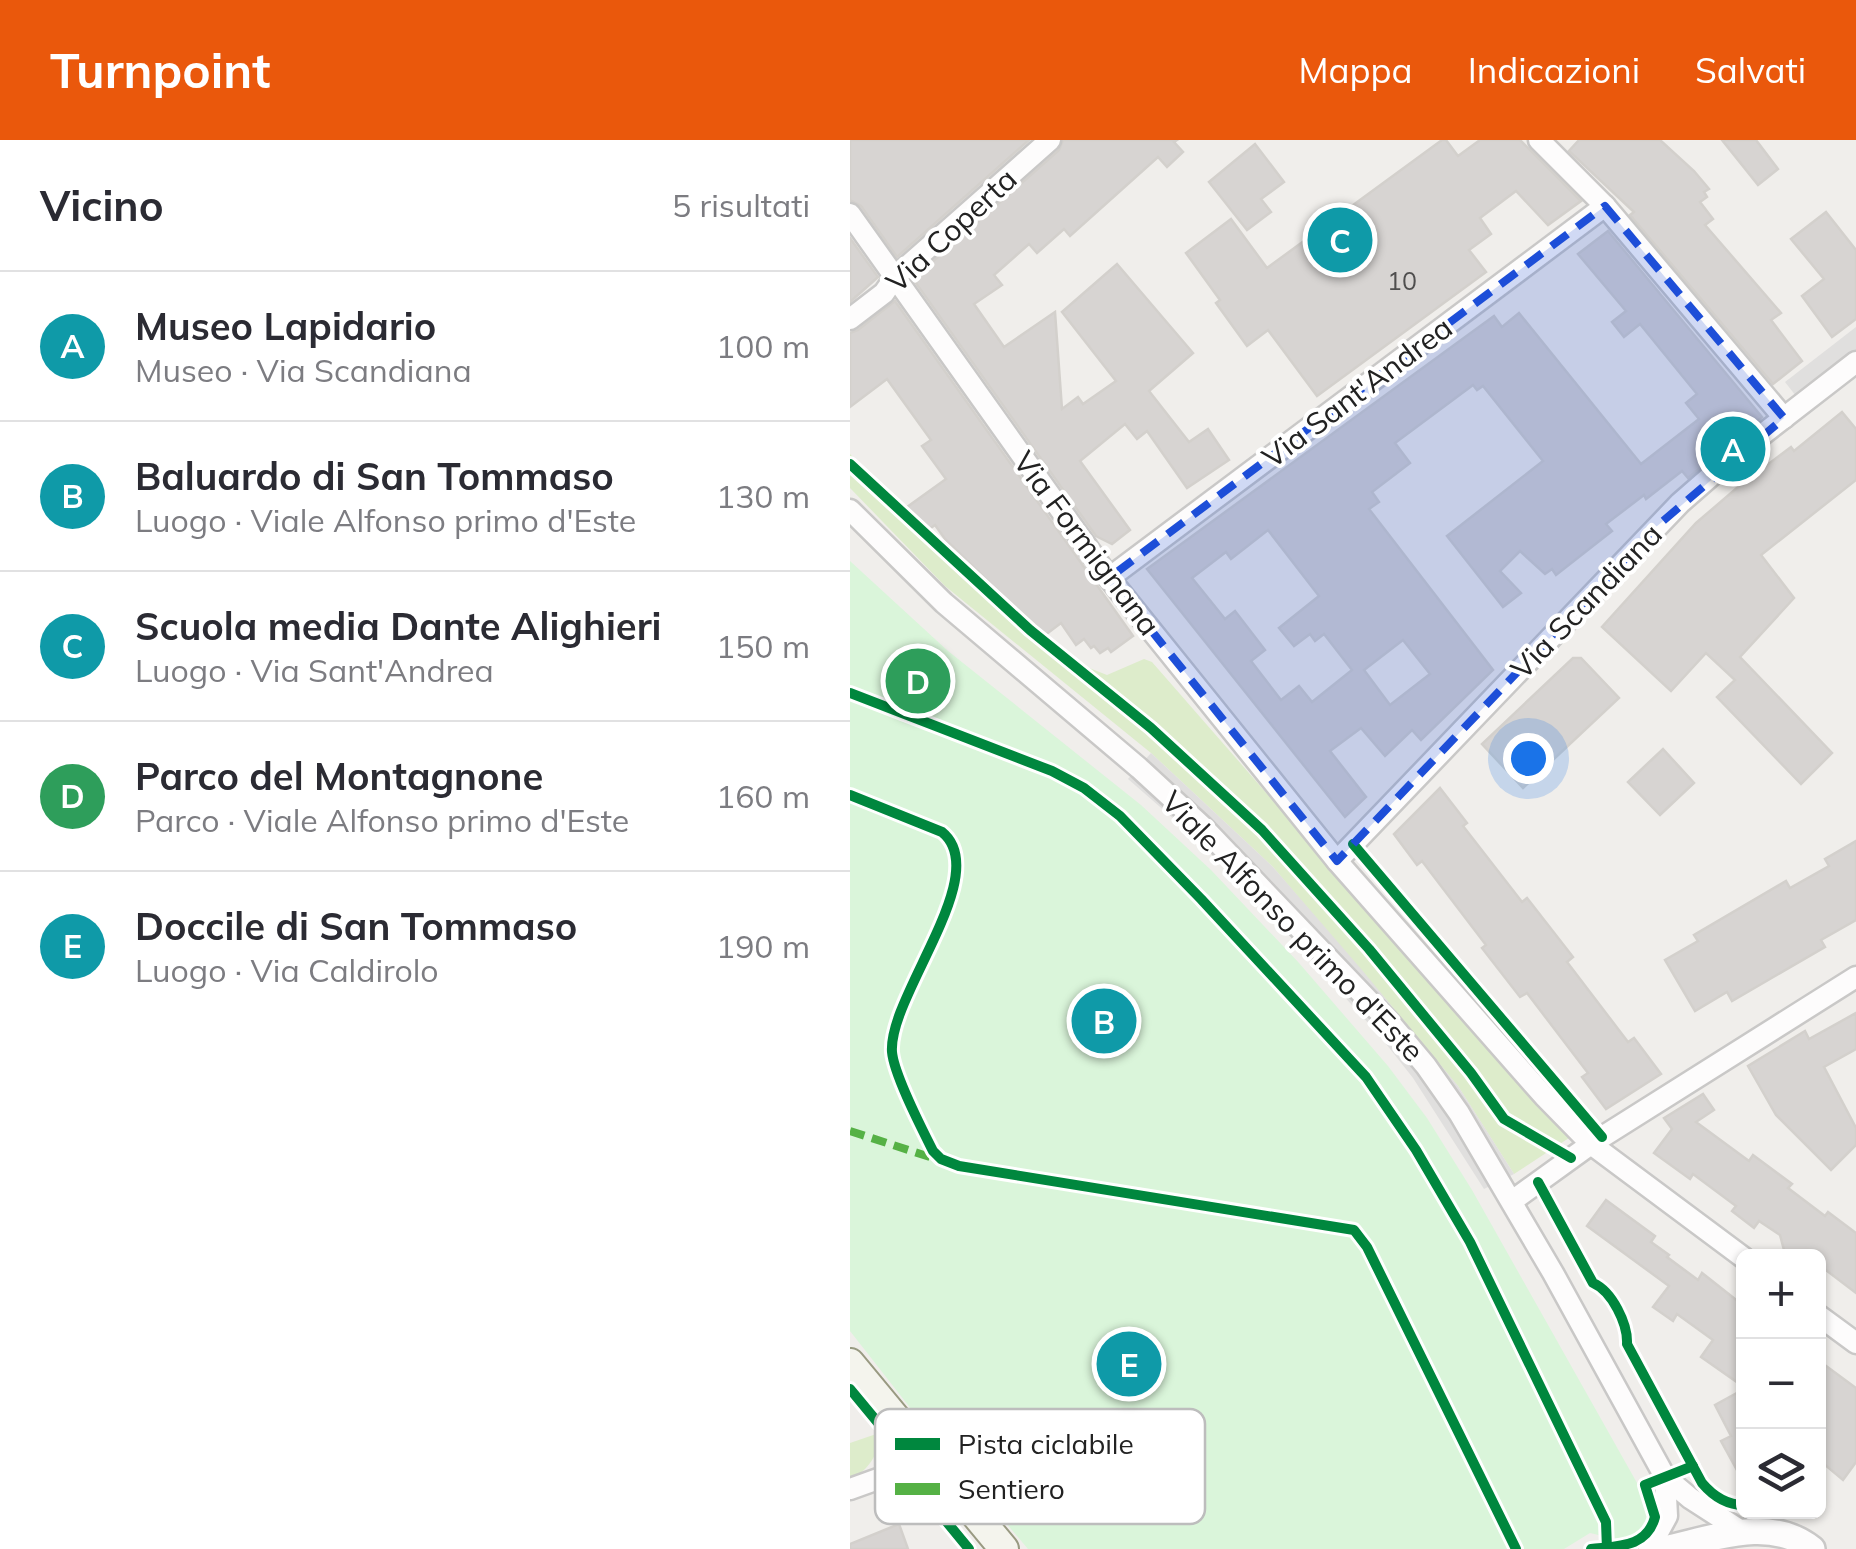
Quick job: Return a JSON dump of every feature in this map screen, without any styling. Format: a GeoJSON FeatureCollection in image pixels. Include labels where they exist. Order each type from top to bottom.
{"type":"FeatureCollection","features":[{"type":"Feature","properties":{"kind":"main road"},"geometry":{"type":"LineString","coordinates":[[850,1364],[886,1409]]}},
{"type":"Feature","properties":{"kind":"main road"},"geometry":{"type":"LineString","coordinates":[[982,1524],[1004,1549]]}},
{"type":"Feature","properties":{"kind":"street","name":"Via Coperta"},"geometry":{"type":"LineString","coordinates":[[850,318],[884,293],[894,277],[1050,140]]}},
{"type":"Feature","properties":{"kind":"street"},"geometry":{"type":"LineString","coordinates":[[1539,140],[1604,206],[1784,418]]}},
{"type":"Feature","properties":{"kind":"street","name":"Via Sant'Andrea"},"geometry":{"type":"LineString","coordinates":[[1109,578],[1604,206]]}},
{"type":"Feature","properties":{"kind":"street","name":"Via Formignana"},"geometry":{"type":"LineString","coordinates":[[850,214],[1109,578],[1337,861],[1591,1144],[1736,1252]]}},
{"type":"Feature","properties":{"kind":"street","name":"Via Scandiana"},"geometry":{"type":"LineString","coordinates":[[1337,861],[1668,515],[1727,462],[1856,362]]}},
{"type":"Feature","properties":{"kind":"street","name":"Viale Alfonso primo d'Este"},"geometry":{"type":"LineString","coordinates":[[850,510],[944,604],[1139,768],[1214,838],[1390,1023],[1459,1112],[1665,1477]]}},
{"type":"Feature","properties":{"kind":"street"},"geometry":{"type":"LineString","coordinates":[[1512,1202],[1591,1144],[1856,977]]}},
{"type":"Feature","properties":{"kind":"street"},"geometry":{"type":"LineString","coordinates":[[1826,1320],[1856,1343]]}},
{"type":"Feature","properties":{"kind":"street"},"geometry":{"type":"LineString","coordinates":[[1665,1477],[1744,1533]]}},
{"type":"Feature","properties":{"kind":"street"},"geometry":{"type":"LineString","coordinates":[[1649,1549],[1668,1516],[1665,1477]]}},
{"type":"Feature","properties":{"kind":"street"},"geometry":{"type":"LineString","coordinates":[[850,1490],[875,1481]]}},
{"type":"Feature","properties":{"kind":"street"},"geometry":{"type":"LineString","coordinates":[[1664,1549],[1744,1533],[1782,1532],[1812,1549]]}},
{"type":"Feature","properties":{"kind":"highlighted area"},"geometry":{"type":"Polygon","coordinates":[[[1605,206],[1784,418],[1656,527],[1337,861],[1109,578],[1605,206]]]}},
{"type":"Feature","properties":{"kind":"green space"},"geometry":{"type":"Polygon","coordinates":[[[850,454],[889,495],[917,534],[999,609],[1059,656],[1107,675],[1144,659],[1152,662],[1572,1136],[1514,1174],[1458,1086],[1273,867],[1151,753],[945,586],[850,488],[850,454]]]}},
{"type":"Feature","properties":{"kind":"green space"},"geometry":{"type":"Polygon","coordinates":[[[850,561],[948,651],[1141,805],[1211,870],[1388,1066],[1427,1118],[1472,1190],[1641,1490],[1650,1522],[1638,1536],[1624,1540],[1590,1533],[1564,1549],[1028,1549],[1007,1524],[1205,1524],[1205,1409],[911,1409],[850,1331],[850,561]]]}},
{"type":"Feature","properties":{"kind":"green space"},"geometry":{"type":"Polygon","coordinates":[[[875,1434],[872,1460],[850,1480],[850,1443],[875,1434]]]}},
{"type":"Feature","properties":{"kind":"shaded area"},"geometry":{"type":"Polygon","coordinates":[[[1856,327],[1856,350],[1796,396],[1785,382],[1856,327]]]}},
{"type":"Feature","properties":{"kind":"shaded area"},"geometry":{"type":"Polygon","coordinates":[[[1151,753],[1273,867],[1362,970],[1458,1086],[1514,1174],[1484,1189],[1413,1078],[1379,1035],[1266,910],[1191,834],[1128,779],[1151,753]]]}},
{"type":"Feature","properties":{"kind":"building"},"geometry":{"type":"Polygon","coordinates":[[[850,140],[1029,140],[897,257],[861,206],[850,200],[850,140]]]}},
{"type":"Feature","properties":{"kind":"building"},"geometry":{"type":"Polygon","coordinates":[[[1063,140],[1177,140],[1174,142],[1183,152],[1167,167],[1158,157],[1070,236],[1064,229],[1037,253],[1029,244],[994,275],[1002,285],[974,304],[1004,347],[1055,312],[1062,409],[1078,397],[1083,404],[1116,381],[1062,312],[1117,264],[1193,353],[1149,391],[1189,442],[1208,429],[1229,460],[1187,488],[1147,431],[1137,439],[1125,424],[1080,461],[1130,530],[1112,544],[1096,536],[913,279],[1059,150],[1063,140]]]}},
{"type":"Feature","properties":{"kind":"building"},"geometry":{"type":"Polygon","coordinates":[[[1442,140],[1458,156],[1480,140],[1520,140],[1581,201],[1548,225],[1516,191],[1480,218],[1491,234],[1469,250],[1486,272],[1317,396],[1268,330],[1247,346],[1186,253],[1231,219],[1267,268],[1442,140]]]}},
{"type":"Feature","properties":{"kind":"building"},"geometry":{"type":"Polygon","coordinates":[[[1579,140],[1660,140],[1694,171],[1709,189],[1700,202],[1713,219],[1705,225],[1781,313],[1771,320],[1802,361],[1773,384],[1630,215],[1634,212],[1569,151],[1579,140]]]}},
{"type":"Feature","properties":{"kind":"building"},"geometry":{"type":"Polygon","coordinates":[[[1722,140],[1756,140],[1778,169],[1758,185],[1722,140]]]}},
{"type":"Feature","properties":{"kind":"building"},"geometry":{"type":"Polygon","coordinates":[[[1255,144],[1284,182],[1261,199],[1271,212],[1247,230],[1209,182],[1255,144]]]}},
{"type":"Feature","properties":{"kind":"building"},"geometry":{"type":"Polygon","coordinates":[[[1826,212],[1856,250],[1856,319],[1832,337],[1802,296],[1824,279],[1791,239],[1826,212]]]}},
{"type":"Feature","properties":{"kind":"building"},"geometry":{"type":"Polygon","coordinates":[[[1608,231],[1762,417],[1688,478],[1682,471],[1606,524],[1612,531],[1556,575],[1552,569],[1545,574],[1520,551],[1500,571],[1521,593],[1503,607],[1447,536],[1543,461],[1483,386],[1477,390],[1473,385],[1395,443],[1410,463],[1372,492],[1379,502],[1369,509],[1493,670],[1421,740],[1412,730],[1385,756],[1361,728],[1330,751],[1366,797],[1345,817],[1147,569],[1494,316],[1502,327],[1519,313],[1641,464],[1699,419],[1686,403],[1697,394],[1640,324],[1624,337],[1612,322],[1626,311],[1578,254],[1608,231]],[[1268,530],[1231,559],[1226,552],[1192,578],[1225,619],[1235,611],[1265,650],[1251,661],[1281,700],[1299,686],[1312,702],[1352,670],[1324,634],[1315,641],[1310,634],[1294,646],[1279,628],[1319,596],[1268,530]],[[1403,640],[1364,670],[1390,705],[1430,674],[1403,640]]]}},
{"type":"Feature","properties":{"kind":"building"},"geometry":{"type":"Polygon","coordinates":[[[850,238],[878,277],[850,302],[850,238]]]}},
{"type":"Feature","properties":{"kind":"building"},"geometry":{"type":"Polygon","coordinates":[[[895,301],[1133,636],[1111,652],[1108,648],[1100,653],[1084,639],[1076,645],[1061,623],[1044,636],[996,595],[1000,593],[935,525],[925,532],[903,510],[946,479],[922,446],[931,440],[887,379],[850,407],[850,333],[895,301]]]}},
{"type":"Feature","properties":{"kind":"building"},"geometry":{"type":"Polygon","coordinates":[[[1842,412],[1856,429],[1856,480],[1761,555],[1794,598],[1740,657],[1832,753],[1801,784],[1717,697],[1735,680],[1706,653],[1671,691],[1602,627],[1696,523],[1738,487],[1791,447],[1794,451],[1842,412]]]}},
{"type":"Feature","properties":{"kind":"building"},"geometry":{"type":"Polygon","coordinates":[[[1573,658],[1581,658],[1619,698],[1523,788],[1482,744],[1573,658]]]}},
{"type":"Feature","properties":{"kind":"building"},"geometry":{"type":"Polygon","coordinates":[[[1663,749],[1694,783],[1660,815],[1628,782],[1663,749]]]}},
{"type":"Feature","properties":{"kind":"building"},"geometry":{"type":"Polygon","coordinates":[[[1440,788],[1467,823],[1463,826],[1522,902],[1527,898],[1573,957],[1567,962],[1628,1042],[1634,1038],[1661,1074],[1606,1109],[1582,1077],[1588,1073],[1527,993],[1520,997],[1422,861],[1417,865],[1394,834],[1440,788]]]}},
{"type":"Feature","properties":{"kind":"building"},"geometry":{"type":"Polygon","coordinates":[[[1856,841],[1856,920],[1821,940],[1825,947],[1732,1001],[1727,992],[1695,1011],[1665,960],[1698,941],[1694,935],[1786,881],[1790,888],[1829,866],[1825,859],[1856,841]]]}},
{"type":"Feature","properties":{"kind":"building"},"geometry":{"type":"Polygon","coordinates":[[[1856,1013],[1856,1049],[1824,1067],[1856,1128],[1856,1145],[1831,1170],[1776,1115],[1748,1066],[1805,1031],[1809,1039],[1856,1013]]]}},
{"type":"Feature","properties":{"kind":"building"},"geometry":{"type":"Polygon","coordinates":[[[1703,1094],[1714,1110],[1696,1122],[1749,1161],[1753,1155],[1792,1184],[1788,1188],[1856,1233],[1856,1293],[1826,1270],[1826,1249],[1784,1249],[1780,1235],[1759,1221],[1754,1228],[1732,1211],[1736,1206],[1693,1174],[1690,1179],[1654,1153],[1672,1129],[1664,1118],[1703,1094]]]}},
{"type":"Feature","properties":{"kind":"building"},"geometry":{"type":"Polygon","coordinates":[[[1606,1200],[1655,1236],[1651,1242],[1667,1257],[1698,1280],[1702,1273],[1736,1300],[1736,1381],[1701,1357],[1713,1340],[1677,1314],[1673,1321],[1653,1307],[1669,1286],[1587,1226],[1606,1200]]]}},
{"type":"Feature","properties":{"kind":"building"},"geometry":{"type":"Polygon","coordinates":[[[1826,1366],[1856,1388],[1856,1462],[1843,1480],[1826,1466],[1826,1366]]]}},
{"type":"Feature","properties":{"kind":"building"},"geometry":{"type":"Polygon","coordinates":[[[1736,1393],[1736,1468],[1721,1441],[1731,1436],[1715,1405],[1736,1393]]]}},
{"type":"Feature","properties":{"kind":"building"},"geometry":{"type":"Polygon","coordinates":[[[899,1524],[908,1549],[850,1549],[850,1544],[899,1524]]]}},
{"type":"Feature","properties":{"kind":"marked path"},"geometry":{"type":"LineString","coordinates":[[850,1131],[939,1160]]}},
{"type":"Feature","properties":{"kind":"cycle path"},"geometry":{"type":"LineString","coordinates":[[850,464],[1030,630],[1151,728],[1262,830],[1369,949],[1504,1119],[1571,1158]]}},
{"type":"Feature","properties":{"kind":"cycle path"},"geometry":{"type":"LineString","coordinates":[[850,693],[1052,771],[1084,788],[1120,816],[1201,899],[1366,1077],[1416,1150],[1470,1242],[1606,1522],[1607,1549]]}},
{"type":"Feature","properties":{"kind":"cycle path"},"geometry":{"type":"LineString","coordinates":[[850,795],[942,832],[955,851],[956,876],[948,905],[905,1000],[892,1052],[903,1088],[933,1151],[959,1166],[1354,1230],[1367,1247],[1516,1549]]}},
{"type":"Feature","properties":{"kind":"cycle path"},"geometry":{"type":"LineString","coordinates":[[1353,844],[1602,1137]]}},
{"type":"Feature","properties":{"kind":"cycle path"},"geometry":{"type":"LineString","coordinates":[[1538,1182],[1593,1283],[1618,1309],[1627,1344],[1702,1483],[1720,1499],[1736,1504]]}},
{"type":"Feature","properties":{"kind":"cycle path"},"geometry":{"type":"LineString","coordinates":[[850,1389],[875,1419]]}},
{"type":"Feature","properties":{"kind":"cycle path"},"geometry":{"type":"LineString","coordinates":[[1591,1549],[1630,1544],[1645,1535],[1655,1517],[1645,1485],[1693,1466]]}},
{"type":"Feature","properties":{"kind":"cycle path"},"geometry":{"type":"LineString","coordinates":[[948,1524],[969,1549]]}},
{"type":"Feature","properties":{"kind":"place","name":"Scuola media Dante Alighieri"},"geometry":{"type":"Point","coordinates":[1340,240]}},
{"type":"Feature","properties":{"kind":"place","name":"Museo Lapidario"},"geometry":{"type":"Point","coordinates":[1733,449]}},
{"type":"Feature","properties":{"kind":"place","name":"Parco del Montagnone"},"geometry":{"type":"Point","coordinates":[918,681]}},
{"type":"Feature","properties":{"kind":"place","name":"Baluardo di San Tommaso"},"geometry":{"type":"Point","coordinates":[1104,1021]}},
{"type":"Feature","properties":{"kind":"place","name":"Doccile di San Tommaso"},"geometry":{"type":"Point","coordinates":[1129,1364]}}]}
